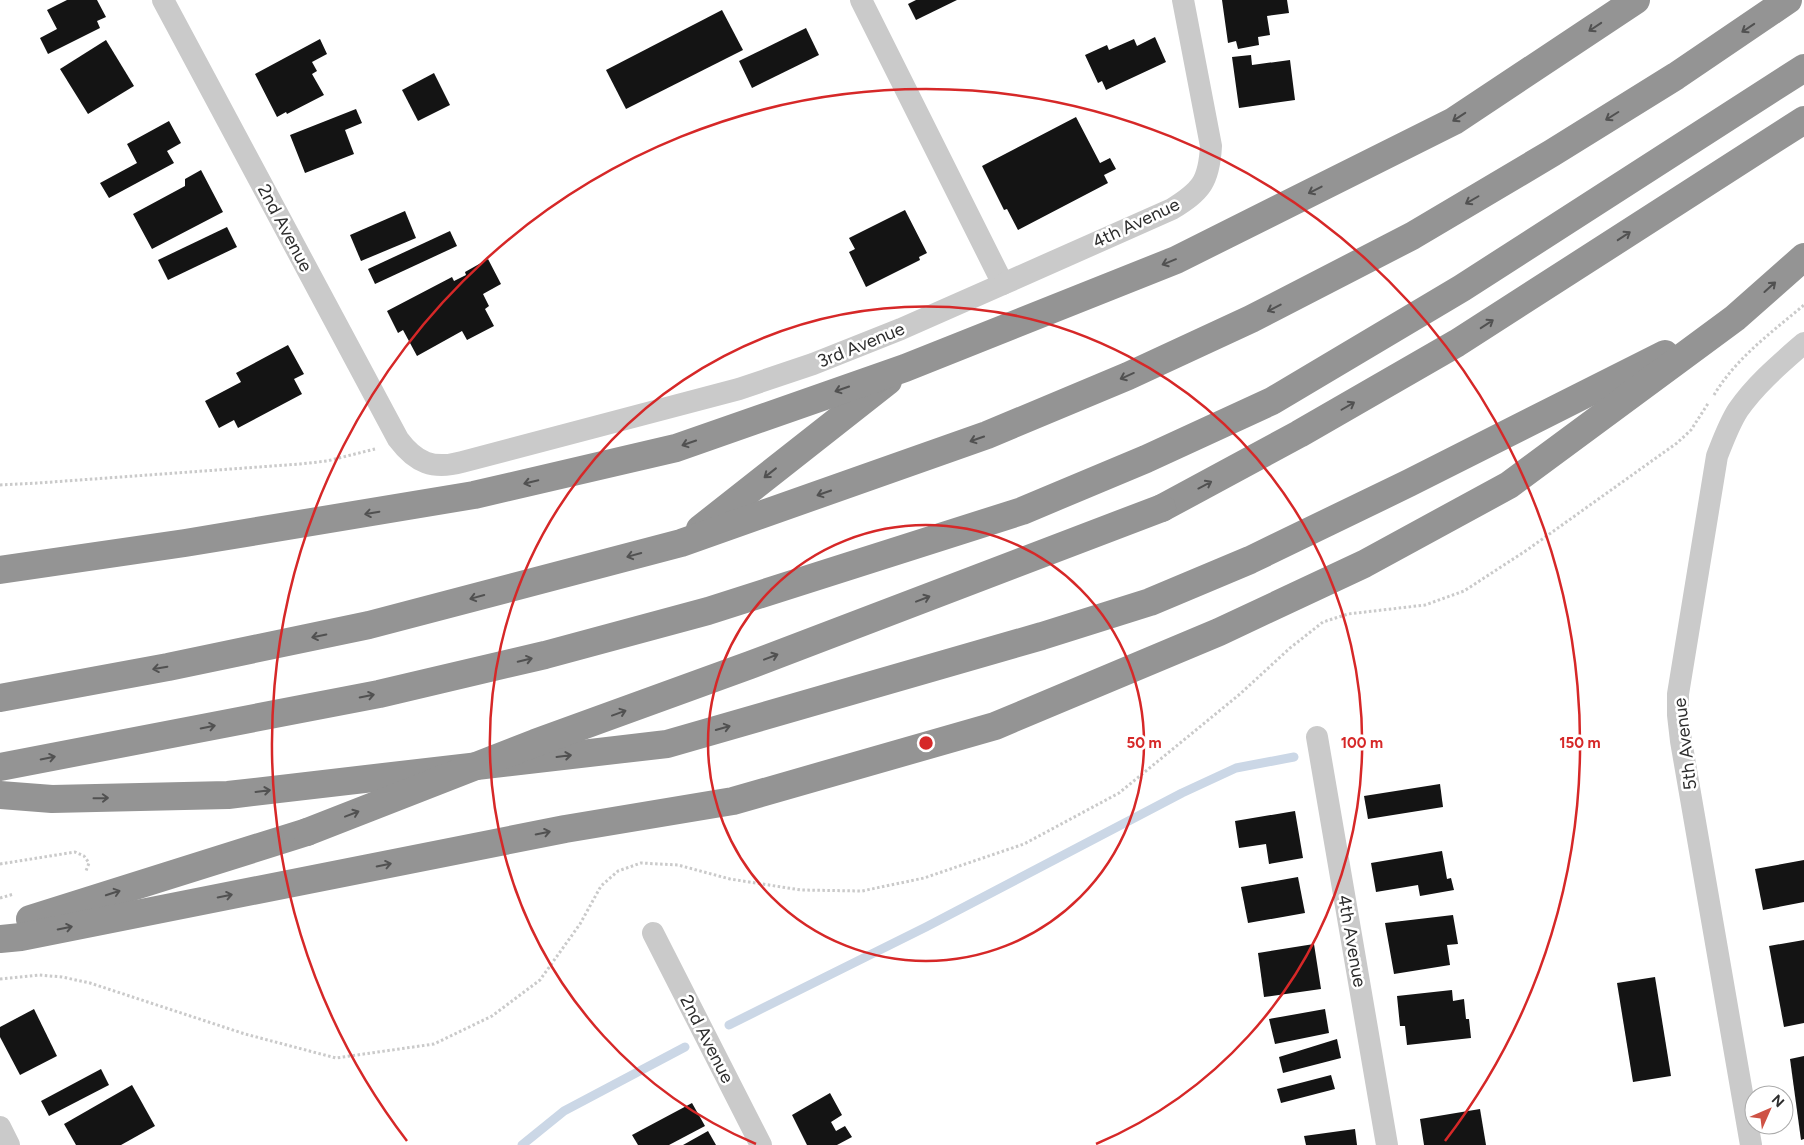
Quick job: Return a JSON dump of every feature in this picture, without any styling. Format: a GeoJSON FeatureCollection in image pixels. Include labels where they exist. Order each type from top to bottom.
{"type":"FeatureCollection","features":[{"type":"Feature","properties":{"kind":"highway"},"geometry":{"type":"LineString","coordinates":[[0,570],[194,541],[474,495],[676,448],[905,368],[1176,260],[1454,120],[1636,0]]}},
{"type":"Feature","properties":{"kind":"highway"},"geometry":{"type":"LineString","coordinates":[[0,698],[168,667],[369,625],[682,543],[987,435],[1128,376],[1251,319],[1412,236],[1552,153],[1676,76],[1788,0]]}},
{"type":"Feature","properties":{"kind":"highway"},"geometry":{"type":"LineString","coordinates":[[0,767],[378,694],[546,655],[708,611],[1022,511],[1146,459],[1272,401],[1462,288],[1804,68]]}},
{"type":"Feature","properties":{"kind":"highway"},"geometry":{"type":"LineString","coordinates":[[0,929],[307,832],[535,743],[750,665],[1162,508],[1299,434],[1457,343],[1804,120]]}},
{"type":"Feature","properties":{"kind":"highway"},"geometry":{"type":"LineString","coordinates":[[0,939],[21,937],[565,829],[733,801],[995,726],[1219,632],[1364,564],[1509,485],[1735,318],[1804,257]]}},
{"type":"Feature","properties":{"kind":"highway"},"geometry":{"type":"LineString","coordinates":[[0,795],[52,799],[228,795],[667,744],[1042,636],[1150,602],[1250,560],[1400,487],[1735,318]]}},
{"type":"Feature","properties":{"kind":"highway"},"geometry":{"type":"LineString","coordinates":[[682,543],[905,368]]}},
{"type":"Feature","properties":{"kind":"street","name":"2nd Avenue"},"geometry":{"type":"LineString","coordinates":[[163,0],[394,432],[410,453]]}},
{"type":"Feature","properties":{"kind":"street"},"geometry":{"type":"LineString","coordinates":[[861,0],[1003,284]]}},
{"type":"Feature","properties":{"kind":"street","name":"4th Avenue"},"geometry":{"type":"LineString","coordinates":[[1003,284],[1172,209],[1192,196],[1202,185],[1210,165],[1211,146],[1183,0]]}},
{"type":"Feature","properties":{"kind":"street","name":"3rd Avenue"},"geometry":{"type":"LineString","coordinates":[[410,453],[422,462],[430,465],[451,465],[739,388],[813,364],[901,329],[1003,284]]}},
{"type":"Feature","properties":{"kind":"street","name":"5th Avenue"},"geometry":{"type":"LineString","coordinates":[[1751,1145],[1681,741],[1678,694],[1717,456],[1726,432],[1738,410],[1755,389],[1804,344]]}},
{"type":"Feature","properties":{"kind":"street","name":"4th Avenue"},"geometry":{"type":"LineString","coordinates":[[1317,737],[1387,1145]]}},
{"type":"Feature","properties":{"kind":"street","name":"2nd Avenue"},"geometry":{"type":"LineString","coordinates":[[653,933],[760,1145]]}},
{"type":"Feature","properties":{"kind":"street"},"geometry":{"type":"LineString","coordinates":[[0,1127],[9,1145]]}},
{"type":"Feature","properties":{"kind":"path"},"geometry":{"type":"LineString","coordinates":[[0,979],[39,976],[62,977],[90,983],[244,1034],[336,1058],[434,1044],[492,1016],[540,980],[580,924],[601,886],[618,871],[641,863],[678,865],[730,880],[801,890],[862,890],[924,878],[1024,844],[1119,793],[1323,622],[1348,614],[1425,605],[1464,591],[1527,550],[1691,430],[1718,388],[1737,365],[1754,347],[1804,305]]}},
{"type":"Feature","properties":{"kind":"path"},"geometry":{"type":"LineString","coordinates":[[0,485],[38,484],[300,464],[327,461],[378,448]]}},
{"type":"Feature","properties":{"kind":"path"},"geometry":{"type":"LineString","coordinates":[[0,864],[75,852],[84,856],[89,863],[82,874]]}},
{"type":"Feature","properties":{"kind":"path"},"geometry":{"type":"LineString","coordinates":[[0,898],[19,893]]}},
{"type":"Feature","properties":{"kind":"building"},"geometry":{"type":"Polygon","coordinates":[[[67,0],[97,0],[106,17],[97,21],[100,28],[48,54],[40,38],[57,29],[47,10],[67,0]]]}},
{"type":"Feature","properties":{"kind":"building"},"geometry":{"type":"Polygon","coordinates":[[[916,0],[957,0],[916,20],[908,4],[916,0]]]}},
{"type":"Feature","properties":{"kind":"building"},"geometry":{"type":"Polygon","coordinates":[[[1222,0],[1287,0],[1289,13],[1267,16],[1270,35],[1258,37],[1259,45],[1238,49],[1236,41],[1228,43],[1222,0]]]}},
{"type":"Feature","properties":{"kind":"building"},"geometry":{"type":"Polygon","coordinates":[[[722,10],[743,50],[626,109],[606,70],[722,10]]]}},
{"type":"Feature","properties":{"kind":"building"},"geometry":{"type":"Polygon","coordinates":[[[806,28],[819,55],[752,88],[739,61],[806,28]]]}},
{"type":"Feature","properties":{"kind":"building"},"geometry":{"type":"Polygon","coordinates":[[[1155,37],[1166,62],[1106,90],[1102,81],[1098,83],[1085,55],[1107,45],[1109,50],[1134,39],[1137,46],[1155,37]]]}},
{"type":"Feature","properties":{"kind":"building"},"geometry":{"type":"Polygon","coordinates":[[[320,39],[327,54],[312,62],[317,71],[312,74],[324,95],[287,114],[286,112],[277,117],[255,74],[320,39]]]}},
{"type":"Feature","properties":{"kind":"building"},"geometry":{"type":"Polygon","coordinates":[[[106,40],[134,86],[88,114],[60,69],[106,40]]]}},
{"type":"Feature","properties":{"kind":"building"},"geometry":{"type":"Polygon","coordinates":[[[1251,55],[1252,65],[1290,60],[1295,100],[1239,108],[1232,57],[1251,55]]]}},
{"type":"Feature","properties":{"kind":"building"},"geometry":{"type":"Polygon","coordinates":[[[434,73],[450,105],[418,121],[402,90],[434,73]]]}},
{"type":"Feature","properties":{"kind":"building"},"geometry":{"type":"Polygon","coordinates":[[[356,109],[362,123],[345,130],[354,154],[305,173],[290,135],[356,109]]]}},
{"type":"Feature","properties":{"kind":"building"},"geometry":{"type":"Polygon","coordinates":[[[1076,117],[1100,163],[1110,158],[1116,169],[1104,175],[1108,183],[1018,230],[1007,209],[1004,210],[982,166],[1076,117]]]}},
{"type":"Feature","properties":{"kind":"building"},"geometry":{"type":"Polygon","coordinates":[[[169,121],[181,143],[167,151],[174,163],[109,198],[100,183],[137,163],[127,144],[169,121]]]}},
{"type":"Feature","properties":{"kind":"building"},"geometry":{"type":"Polygon","coordinates":[[[201,170],[223,212],[152,249],[133,214],[185,186],[185,179],[201,170]]]}},
{"type":"Feature","properties":{"kind":"building"},"geometry":{"type":"Polygon","coordinates":[[[905,210],[927,253],[919,257],[920,260],[866,287],[849,252],[855,249],[849,238],[905,210]]]}},
{"type":"Feature","properties":{"kind":"building"},"geometry":{"type":"Polygon","coordinates":[[[405,211],[416,238],[361,261],[350,235],[405,211]]]}},
{"type":"Feature","properties":{"kind":"building"},"geometry":{"type":"Polygon","coordinates":[[[227,227],[237,247],[168,280],[158,260],[227,227]]]}},
{"type":"Feature","properties":{"kind":"building"},"geometry":{"type":"Polygon","coordinates":[[[450,231],[457,246],[375,284],[368,269],[450,231]]]}},
{"type":"Feature","properties":{"kind":"building"},"geometry":{"type":"Polygon","coordinates":[[[488,259],[501,284],[483,294],[489,306],[485,309],[494,326],[467,340],[462,331],[417,356],[403,330],[398,333],[387,311],[452,277],[454,281],[466,275],[465,272],[488,259]]]}},
{"type":"Feature","properties":{"kind":"building"},"geometry":{"type":"Polygon","coordinates":[[[288,345],[304,374],[294,379],[302,394],[238,428],[234,420],[219,428],[205,401],[241,382],[236,373],[288,345]]]}},
{"type":"Feature","properties":{"kind":"building"},"geometry":{"type":"Polygon","coordinates":[[[1440,784],[1443,807],[1368,819],[1364,796],[1440,784]]]}},
{"type":"Feature","properties":{"kind":"building"},"geometry":{"type":"Polygon","coordinates":[[[1295,811],[1303,858],[1269,864],[1266,844],[1239,848],[1235,821],[1295,811]]]}},
{"type":"Feature","properties":{"kind":"building"},"geometry":{"type":"Polygon","coordinates":[[[1442,851],[1447,879],[1451,878],[1454,890],[1420,896],[1418,885],[1376,892],[1371,863],[1442,851]]]}},
{"type":"Feature","properties":{"kind":"building"},"geometry":{"type":"Polygon","coordinates":[[[1804,860],[1804,902],[1763,910],[1755,869],[1804,860]]]}},
{"type":"Feature","properties":{"kind":"building"},"geometry":{"type":"Polygon","coordinates":[[[1298,877],[1305,913],[1248,923],[1241,887],[1298,877]]]}},
{"type":"Feature","properties":{"kind":"building"},"geometry":{"type":"Polygon","coordinates":[[[1453,915],[1458,944],[1447,945],[1450,965],[1394,974],[1385,923],[1453,915]]]}},
{"type":"Feature","properties":{"kind":"building"},"geometry":{"type":"Polygon","coordinates":[[[1804,940],[1804,1023],[1784,1027],[1769,946],[1804,940]]]}},
{"type":"Feature","properties":{"kind":"building"},"geometry":{"type":"Polygon","coordinates":[[[1314,944],[1321,989],[1264,997],[1258,953],[1314,944]]]}},
{"type":"Feature","properties":{"kind":"building"},"geometry":{"type":"Polygon","coordinates":[[[1655,977],[1671,1076],[1633,1082],[1617,983],[1655,977]]]}},
{"type":"Feature","properties":{"kind":"building"},"geometry":{"type":"Polygon","coordinates":[[[1452,990],[1453,1001],[1464,999],[1466,1019],[1469,1019],[1471,1038],[1407,1045],[1405,1026],[1400,1026],[1397,996],[1452,990]]]}},
{"type":"Feature","properties":{"kind":"building"},"geometry":{"type":"Polygon","coordinates":[[[34,1009],[57,1056],[20,1075],[0,1037],[0,1027],[34,1009]]]}},
{"type":"Feature","properties":{"kind":"building"},"geometry":{"type":"Polygon","coordinates":[[[1325,1009],[1329,1033],[1275,1044],[1269,1019],[1325,1009]]]}},
{"type":"Feature","properties":{"kind":"building"},"geometry":{"type":"Polygon","coordinates":[[[1337,1039],[1341,1058],[1283,1073],[1279,1057],[1337,1039]]]}},
{"type":"Feature","properties":{"kind":"building"},"geometry":{"type":"Polygon","coordinates":[[[1804,1056],[1804,1139],[1801,1140],[1794,1085],[1790,1059],[1804,1056]]]}},
{"type":"Feature","properties":{"kind":"building"},"geometry":{"type":"Polygon","coordinates":[[[101,1069],[109,1085],[49,1116],[41,1101],[101,1069]]]}},
{"type":"Feature","properties":{"kind":"building"},"geometry":{"type":"Polygon","coordinates":[[[1331,1075],[1335,1089],[1281,1103],[1277,1089],[1331,1075]]]}},
{"type":"Feature","properties":{"kind":"building"},"geometry":{"type":"Polygon","coordinates":[[[132,1085],[155,1126],[121,1145],[76,1145],[64,1124],[132,1085]]]}},
{"type":"Feature","properties":{"kind":"building"},"geometry":{"type":"Polygon","coordinates":[[[830,1093],[842,1115],[831,1122],[836,1131],[845,1126],[852,1137],[837,1145],[807,1145],[792,1115],[830,1093]]]}},
{"type":"Feature","properties":{"kind":"building"},"geometry":{"type":"Polygon","coordinates":[[[692,1103],[705,1126],[669,1145],[638,1145],[632,1135],[692,1103]]]}},
{"type":"Feature","properties":{"kind":"building"},"geometry":{"type":"Polygon","coordinates":[[[1480,1109],[1486,1145],[1424,1145],[1420,1119],[1480,1109]]]}},
{"type":"Feature","properties":{"kind":"building"},"geometry":{"type":"Polygon","coordinates":[[[1355,1129],[1357,1145],[1306,1145],[1304,1136],[1355,1129]]]}},
{"type":"Feature","properties":{"kind":"building"},"geometry":{"type":"Polygon","coordinates":[[[708,1131],[716,1145],[683,1145],[708,1131]]]}},
{"type":"Feature","properties":{"kind":"waterway"},"geometry":{"type":"LineString","coordinates":[[729,1025],[926,927],[1182,793],[1236,768],[1294,757]]}},
{"type":"Feature","properties":{"kind":"waterway"},"geometry":{"type":"LineString","coordinates":[[522,1145],[564,1111],[685,1047]]}}]}
